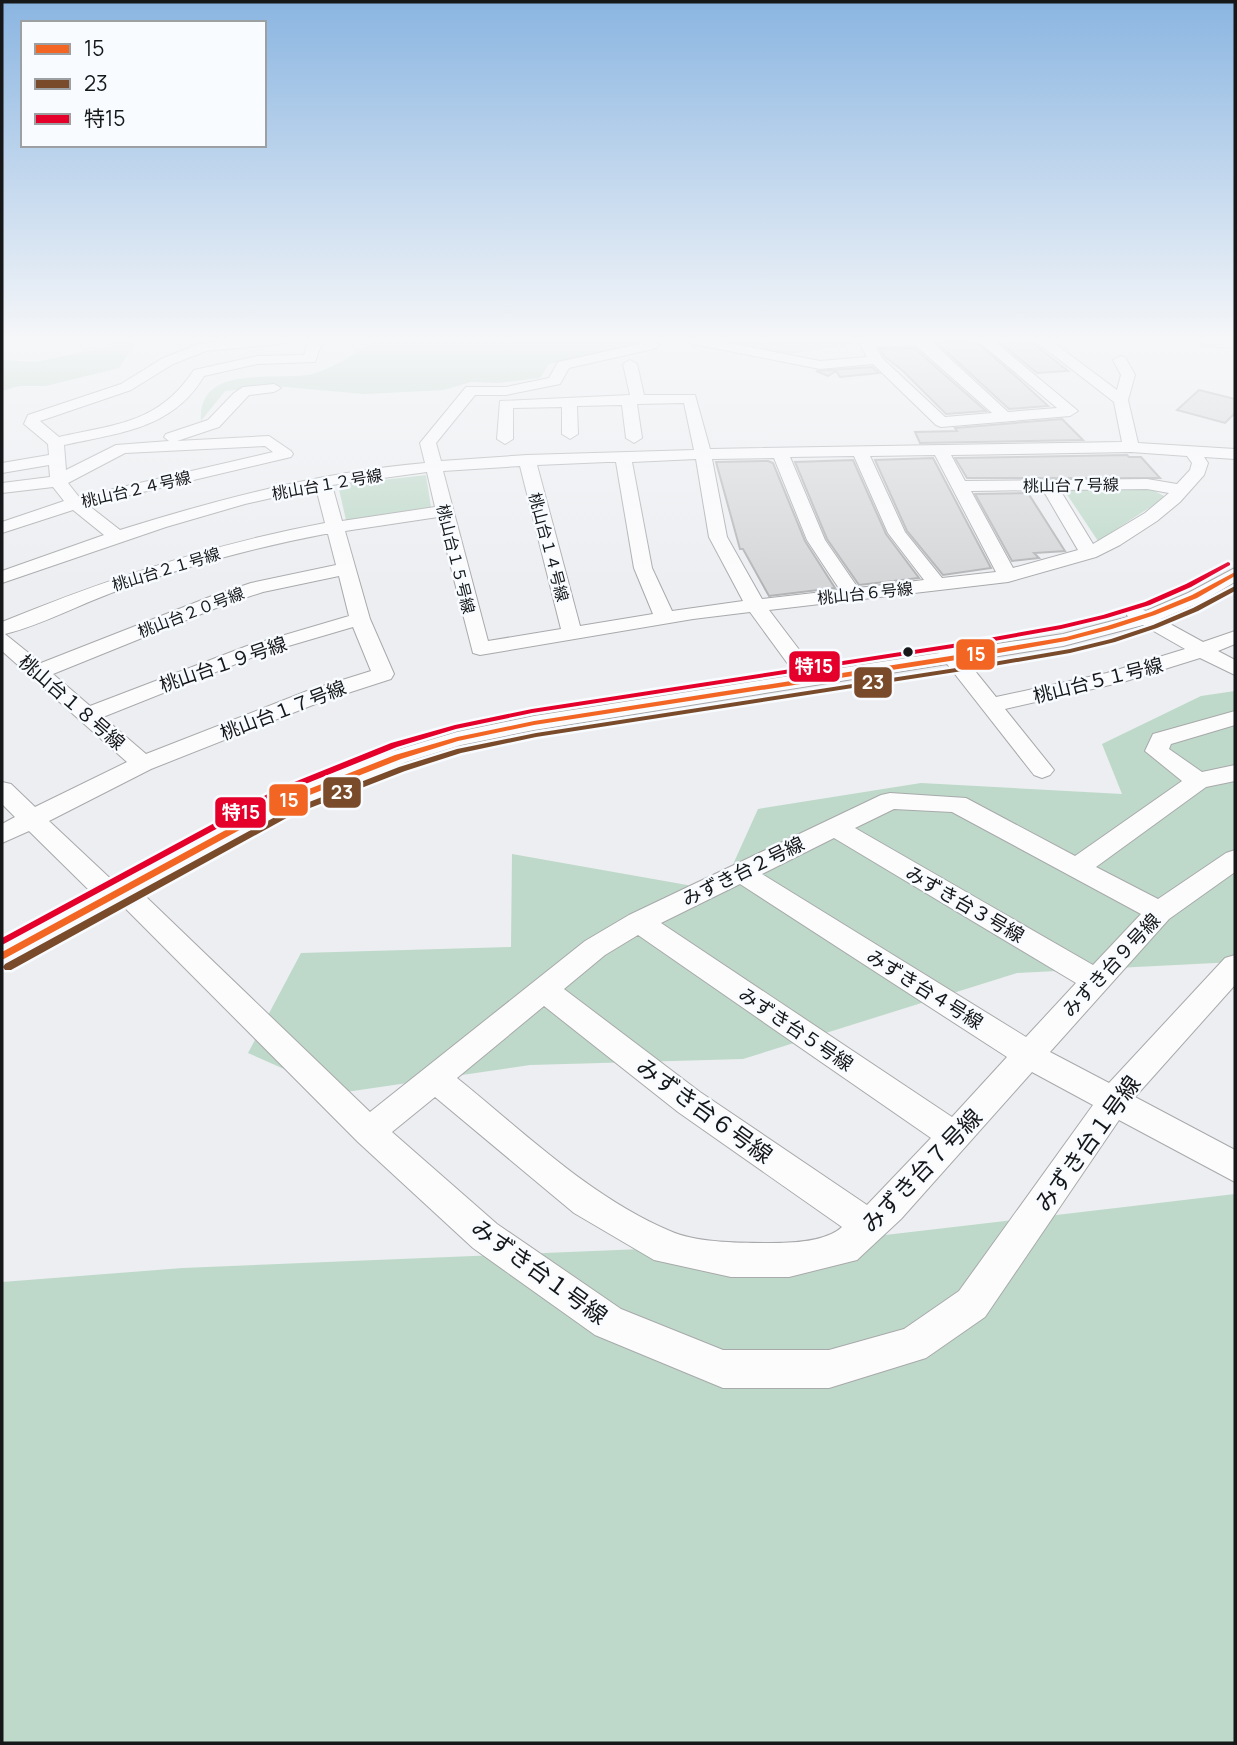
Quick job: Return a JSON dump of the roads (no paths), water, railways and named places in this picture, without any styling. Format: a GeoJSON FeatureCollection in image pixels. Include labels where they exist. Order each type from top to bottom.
{"type":"FeatureCollection","features":[{"type":"Feature","properties":{"kind":"street"},"geometry":{"type":"LineString","coordinates":[[32,421],[57,450],[60,486],[116,536]]}},
{"type":"Feature","properties":{"kind":"street"},"geometry":{"type":"LineString","coordinates":[[2,468],[145,421]]}},
{"type":"Feature","properties":{"kind":"street"},"geometry":{"type":"LineString","coordinates":[[122,447],[191,432],[214,421]]}},
{"type":"Feature","properties":{"kind":"street","name":"桃山台１５号線"},"geometry":{"type":"LineString","coordinates":[[445,421],[428,443],[480,649]]}},
{"type":"Feature","properties":{"kind":"street"},"geometry":{"type":"LineString","coordinates":[[505,439],[506,421]]}},
{"type":"Feature","properties":{"kind":"street"},"geometry":{"type":"LineString","coordinates":[[570,434],[571,421]]}},
{"type":"Feature","properties":{"kind":"street"},"geometry":{"type":"LineString","coordinates":[[634,421],[634,438]]}},
{"type":"Feature","properties":{"kind":"street"},"geometry":{"type":"LineString","coordinates":[[695,421],[718,537],[755,605],[807,675]]}},
{"type":"Feature","properties":{"kind":"street"},"geometry":{"type":"LineString","coordinates":[[1126,421],[1131,447]]}},
{"type":"Feature","properties":{"kind":"street","name":"桃山台２４号線"},"geometry":{"type":"LineString","coordinates":[[2,528],[76,503],[285,454],[269,441],[122,447],[59,481]]}},
{"type":"Feature","properties":{"kind":"street","name":"桃山台１２号線"},"geometry":{"type":"LineString","coordinates":[[2,577],[116,536],[222,504],[323,482],[434,468],[527,460],[702,454],[1131,447],[1235,454]]}},
{"type":"Feature","properties":{"kind":"street"},"geometry":{"type":"LineString","coordinates":[[941,451],[1008,576]]}},
{"type":"Feature","properties":{"kind":"street","name":"桃山台６号線"},"geometry":{"type":"LineString","coordinates":[[480,649],[755,605],[1008,576],[1089,553],[1151,517],[1198,471],[1200,463],[1192,451]]}},
{"type":"Feature","properties":{"kind":"street"},"geometry":{"type":"LineString","coordinates":[[860,452],[897,533],[938,586]]}},
{"type":"Feature","properties":{"kind":"street"},"geometry":{"type":"LineString","coordinates":[[780,453],[816,540],[853,595]]}},
{"type":"Feature","properties":{"kind":"street"},"geometry":{"type":"LineString","coordinates":[[623,458],[643,568],[665,618]]}},
{"type":"Feature","properties":{"kind":"street","name":"桃山台１４号線"},"geometry":{"type":"LineString","coordinates":[[527,460],[572,634]]}},
{"type":"Feature","properties":{"kind":"street"},"geometry":{"type":"LineString","coordinates":[[2,488],[59,481]]}},
{"type":"Feature","properties":{"kind":"street","name":"桃山台１７号線"},"geometry":{"type":"LineString","coordinates":[[2,834],[143,764],[315,696],[383,674],[360,619],[323,482]]}},
{"type":"Feature","properties":{"kind":"street","name":"桃山台７号線"},"geometry":{"type":"LineString","coordinates":[[960,486],[1147,484],[1181,490]]}},
{"type":"Feature","properties":{"kind":"street"},"geometry":{"type":"LineString","coordinates":[[1048,485],[1089,553]]}},
{"type":"Feature","properties":{"kind":"street","name":"桃山台２１号線"},"geometry":{"type":"LineString","coordinates":[[2,629],[92,592],[209,554],[336,527],[443,511]]}},
{"type":"Feature","properties":{"kind":"street"},"geometry":{"type":"LineString","coordinates":[[1140,615],[1206,579],[1235,558]]}},
{"type":"Feature","properties":{"kind":"street","name":"桃山台２０号線"},"geometry":{"type":"LineString","coordinates":[[39,672],[219,600],[258,587],[348,568]]}},
{"type":"Feature","properties":{"kind":"street"},"geometry":{"type":"LineString","coordinates":[[2,936],[110,889],[284,802],[398,757],[457,739],[807,675],[1063,640],[1140,615],[1181,606],[1235,575]]}},
{"type":"Feature","properties":{"kind":"street","name":"桃山台５１号線"},"geometry":{"type":"LineString","coordinates":[[1140,615],[1235,669]]}},
{"type":"Feature","properties":{"kind":"street","name":"桃山台１９号線"},"geometry":{"type":"LineString","coordinates":[[87,715],[254,650],[360,619]]}},
{"type":"Feature","properties":{"kind":"street","name":"桃山台５１号線"},"geometry":{"type":"LineString","coordinates":[[991,705],[1084,688],[1235,637]]}},
{"type":"Feature","properties":{"kind":"street","name":"桃山台１８号線"},"geometry":{"type":"LineString","coordinates":[[2,640],[143,764]]}},
{"type":"Feature","properties":{"kind":"street"},"geometry":{"type":"LineString","coordinates":[[950,654],[1042,770]]}},
{"type":"Feature","properties":{"kind":"street"},"geometry":{"type":"LineString","coordinates":[[1198,781],[1157,751],[1161,739],[1235,718]]}},
{"type":"Feature","properties":{"kind":"street"},"geometry":{"type":"LineString","coordinates":[[1076,868],[1198,781],[1235,772]]}},
{"type":"Feature","properties":{"kind":"street","name":"みずき台１号線"},"geometry":{"type":"LineString","coordinates":[[2,790],[31,820],[110,889],[369,1132],[485,1236],[608,1322],[723,1369],[829,1369],[913,1345],[972,1304],[1115,1100],[1235,966]]}},
{"type":"Feature","properties":{"kind":"street","name":"みずき台２号線"},"geometry":{"type":"LineString","coordinates":[[369,1132],[596,948],[639,922],[890,801],[957,804],[1159,912]]}},
{"type":"Feature","properties":{"kind":"street","name":"みずき台３号線"},"geometry":{"type":"LineString","coordinates":[[834,827],[1096,981]]}},
{"type":"Feature","properties":{"kind":"street","name":"みずき台９号線"},"geometry":{"type":"LineString","coordinates":[[1029,1055],[1159,912],[1235,859]]}},
{"type":"Feature","properties":{"kind":"street","name":"みずき台４号線"},"geometry":{"type":"LineString","coordinates":[[740,872],[1029,1055],[1235,1165]]}},
{"type":"Feature","properties":{"kind":"street"},"geometry":{"type":"LineString","coordinates":[[2,956],[110,889]]}},
{"type":"Feature","properties":{"kind":"street","name":"みずき台５号線"},"geometry":{"type":"LineString","coordinates":[[639,922],[954,1136]]}},
{"type":"Feature","properties":{"kind":"street","name":"みずき台６号線"},"geometry":{"type":"LineString","coordinates":[[544,990],[689,1102],[869,1226]]}},
{"type":"Feature","properties":{"kind":"street","name":"みずき台７号線"},"geometry":{"type":"LineString","coordinates":[[435,1079],[586,1202],[666,1248],[731,1260],[789,1260],[845,1248],[889,1208],[1029,1055]]}}]}
